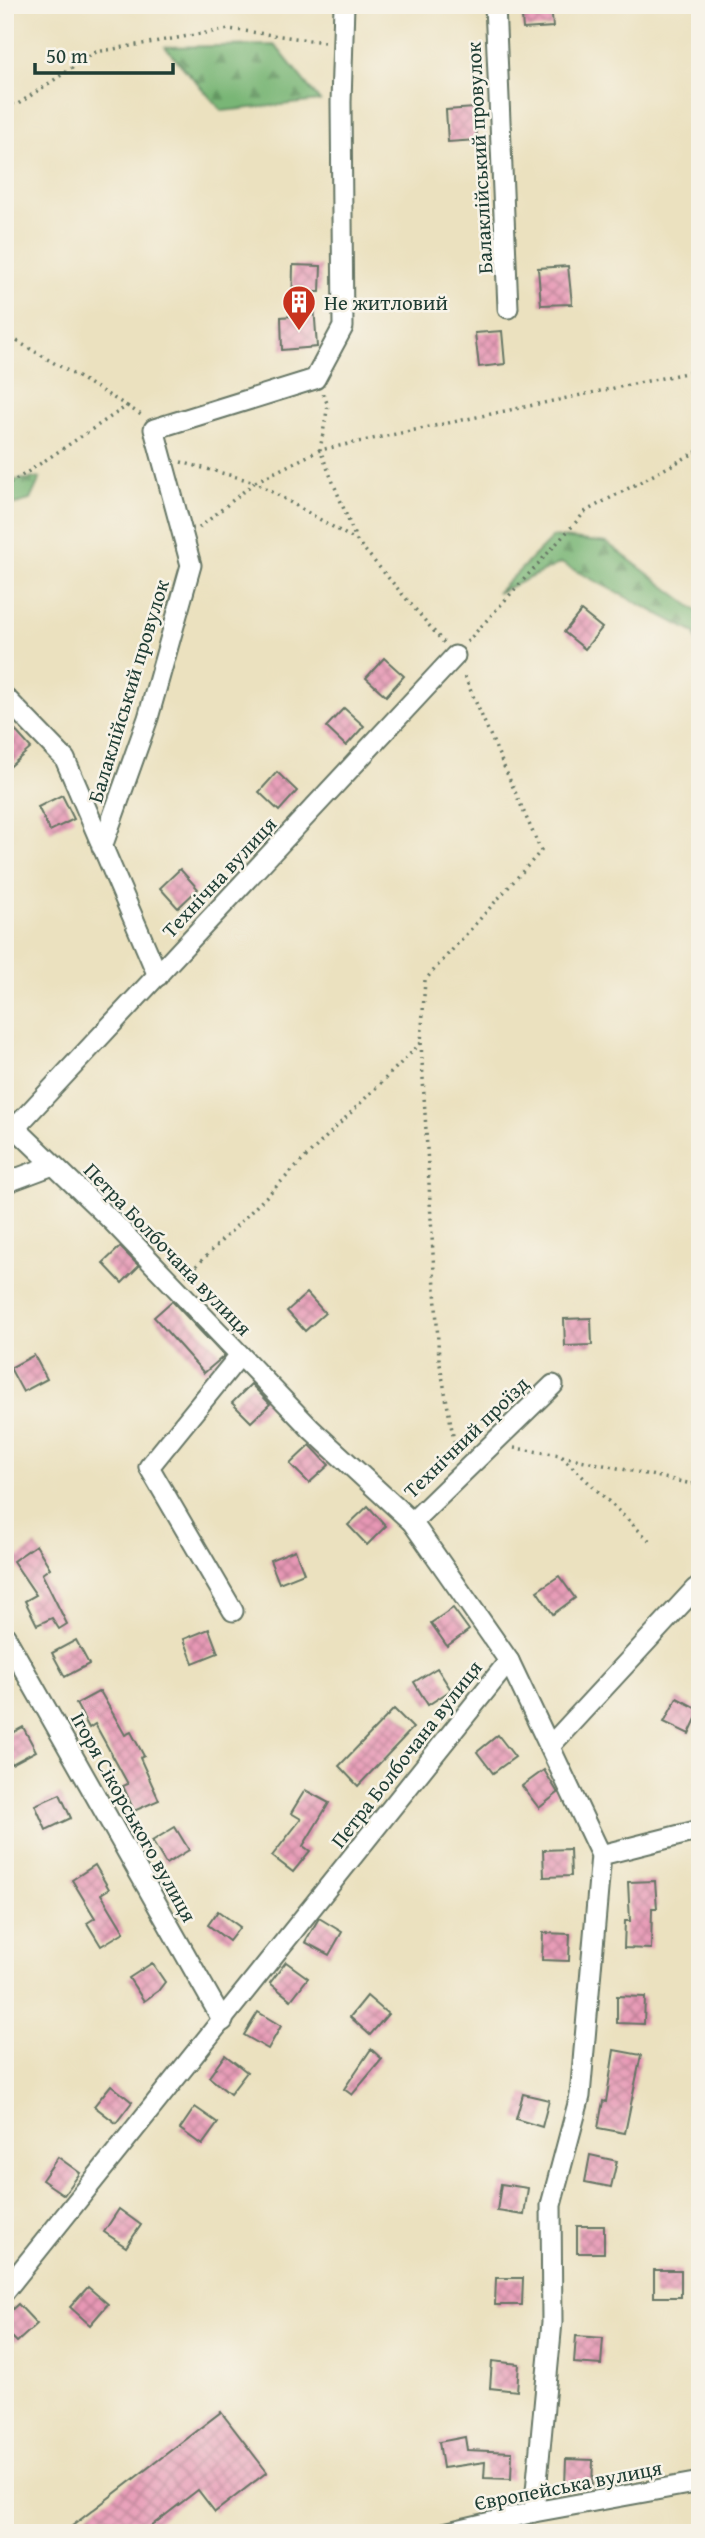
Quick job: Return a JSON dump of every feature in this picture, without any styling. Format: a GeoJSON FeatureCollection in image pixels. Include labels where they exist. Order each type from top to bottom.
{"type":"FeatureCollection","features":[{"type":"Feature","properties":{"kind":"street"},"geometry":{"type":"LineString","coordinates":[[315,379],[343,327],[341,102],[344,5]]}},
{"type":"Feature","properties":{"kind":"street","name":"Балаклійський провулок"},"geometry":{"type":"LineString","coordinates":[[495,5],[508,308]]}},
{"type":"Feature","properties":{"kind":"street","name":"Балаклійський провулок"},"geometry":{"type":"LineString","coordinates":[[102,847],[148,718],[191,565],[154,429],[315,379]]}},
{"type":"Feature","properties":{"kind":"street","name":"Технічна вулиця"},"geometry":{"type":"LineString","coordinates":[[10,1123],[158,976],[455,656]]}},
{"type":"Feature","properties":{"kind":"street"},"geometry":{"type":"LineString","coordinates":[[5,696],[65,759],[158,976]]}},
{"type":"Feature","properties":{"kind":"street","name":"Петра Болбочана вулиця"},"geometry":{"type":"LineString","coordinates":[[5,2291],[509,1661],[412,1522],[311,1429],[175,1287],[10,1123]]}},
{"type":"Feature","properties":{"kind":"street"},"geometry":{"type":"LineString","coordinates":[[5,1183],[53,1165]]}},
{"type":"Feature","properties":{"kind":"street"},"geometry":{"type":"LineString","coordinates":[[233,1611],[149,1467],[240,1355]]}},
{"type":"Feature","properties":{"kind":"street","name":"Технічний проїзд"},"geometry":{"type":"LineString","coordinates":[[412,1522],[553,1385]]}},
{"type":"Feature","properties":{"kind":"street"},"geometry":{"type":"LineString","coordinates":[[550,1746],[695,1589],[700,1591]]}},
{"type":"Feature","properties":{"kind":"street","name":"Ігоря Сікорського вулиця"},"geometry":{"type":"LineString","coordinates":[[5,1636],[223,2021]]}},
{"type":"Feature","properties":{"kind":"street"},"geometry":{"type":"LineString","coordinates":[[509,1661],[601,1855],[580,2096],[551,2204],[552,2322],[534,2512]]}},
{"type":"Feature","properties":{"kind":"street"},"geometry":{"type":"LineString","coordinates":[[601,1855],[700,1830]]}},
{"type":"Feature","properties":{"kind":"street","name":"Європейська вулиця"},"geometry":{"type":"LineString","coordinates":[[444,2533],[534,2512],[700,2482]]}},
{"type":"Feature","properties":{"kind":"path"},"geometry":{"type":"LineString","coordinates":[[5,106],[18,104],[96,52],[229,29],[343,44]]}},
{"type":"Feature","properties":{"kind":"path"},"geometry":{"type":"LineString","coordinates":[[5,334],[127,406],[5,487]]}},
{"type":"Feature","properties":{"kind":"path"},"geometry":{"type":"LineString","coordinates":[[185,540],[255,482],[320,450],[700,370]]}},
{"type":"Feature","properties":{"kind":"path"},"geometry":{"type":"LineString","coordinates":[[315,379],[328,405],[320,450],[357,541],[455,656],[541,851],[425,980],[421,1043],[439,1359],[461,1475]]}},
{"type":"Feature","properties":{"kind":"path"},"geometry":{"type":"LineString","coordinates":[[455,656],[586,512],[700,450]]}},
{"type":"Feature","properties":{"kind":"path"},"geometry":{"type":"LineString","coordinates":[[162,457],[255,482],[357,541]]}},
{"type":"Feature","properties":{"kind":"path"},"geometry":{"type":"LineString","coordinates":[[175,1287],[421,1043]]}},
{"type":"Feature","properties":{"kind":"path"},"geometry":{"type":"LineString","coordinates":[[491,1445],[560,1455],[692,1484],[700,1482]]}},
{"type":"Feature","properties":{"kind":"path"},"geometry":{"type":"LineString","coordinates":[[560,1455],[651,1542]]}},
{"type":"Feature","properties":{"kind":"green space"},"geometry":{"type":"Polygon","coordinates":[[[275,45],[320,101],[222,111],[165,47],[275,45]]]}},
{"type":"Feature","properties":{"kind":"green space"},"geometry":{"type":"Polygon","coordinates":[[[40,478],[30,500],[5,507],[5,481],[40,478]]]}},
{"type":"Feature","properties":{"kind":"green space"},"geometry":{"type":"Polygon","coordinates":[[[553,537],[607,543],[700,613],[700,658],[695,633],[561,563],[497,593],[553,537]]]}},
{"type":"Feature","properties":{"kind":"building"},"geometry":{"type":"Polygon","coordinates":[[[521,5],[551,5],[553,27],[523,29],[521,5]]]}},
{"type":"Feature","properties":{"kind":"building"},"geometry":{"type":"Polygon","coordinates":[[[475,108],[477,140],[448,142],[446,110],[475,108]]]}},
{"type":"Feature","properties":{"kind":"building"},"geometry":{"type":"Polygon","coordinates":[[[293,265],[321,266],[320,292],[313,292],[317,347],[282,350],[281,317],[292,316],[293,265]]]}},
{"type":"Feature","properties":{"kind":"building"},"geometry":{"type":"Polygon","coordinates":[[[568,266],[572,304],[541,305],[538,268],[568,266]]]}},
{"type":"Feature","properties":{"kind":"building"},"geometry":{"type":"Polygon","coordinates":[[[502,331],[505,364],[479,367],[475,333],[502,331]]]}},
{"type":"Feature","properties":{"kind":"building"},"geometry":{"type":"Polygon","coordinates":[[[581,611],[602,628],[585,649],[564,632],[581,611]]]}},
{"type":"Feature","properties":{"kind":"building"},"geometry":{"type":"Polygon","coordinates":[[[384,658],[404,676],[386,696],[366,678],[384,658]]]}},
{"type":"Feature","properties":{"kind":"building"},"geometry":{"type":"Polygon","coordinates":[[[344,708],[364,726],[346,746],[326,727],[344,708]]]}},
{"type":"Feature","properties":{"kind":"building"},"geometry":{"type":"Polygon","coordinates":[[[13,728],[31,748],[5,771],[5,734],[13,728]]]}},
{"type":"Feature","properties":{"kind":"building"},"geometry":{"type":"Polygon","coordinates":[[[277,772],[297,791],[279,811],[259,792],[277,772]]]}},
{"type":"Feature","properties":{"kind":"building"},"geometry":{"type":"Polygon","coordinates":[[[62,795],[74,819],[50,831],[38,807],[62,795]]]}},
{"type":"Feature","properties":{"kind":"building"},"geometry":{"type":"Polygon","coordinates":[[[180,869],[198,889],[178,908],[160,888],[180,869]]]}},
{"type":"Feature","properties":{"kind":"building"},"geometry":{"type":"Polygon","coordinates":[[[120,1247],[139,1266],[122,1283],[103,1263],[120,1247]]]}},
{"type":"Feature","properties":{"kind":"building"},"geometry":{"type":"Polygon","coordinates":[[[307,1293],[325,1313],[305,1331],[287,1311],[307,1293]]]}},
{"type":"Feature","properties":{"kind":"building"},"geometry":{"type":"Polygon","coordinates":[[[172,1301],[224,1356],[204,1373],[154,1317],[172,1301]]]}},
{"type":"Feature","properties":{"kind":"building"},"geometry":{"type":"Polygon","coordinates":[[[591,1318],[592,1345],[565,1346],[564,1319],[591,1318]]]}},
{"type":"Feature","properties":{"kind":"building"},"geometry":{"type":"Polygon","coordinates":[[[34,1355],[47,1379],[23,1392],[10,1368],[34,1355]]]}},
{"type":"Feature","properties":{"kind":"building"},"geometry":{"type":"Polygon","coordinates":[[[251,1384],[270,1404],[251,1422],[232,1403],[251,1384]]]}},
{"type":"Feature","properties":{"kind":"building"},"geometry":{"type":"Polygon","coordinates":[[[310,1445],[329,1465],[309,1483],[290,1464],[310,1445]]]}},
{"type":"Feature","properties":{"kind":"building"},"geometry":{"type":"Polygon","coordinates":[[[368,1506],[386,1526],[367,1545],[348,1525],[368,1506]]]}},
{"type":"Feature","properties":{"kind":"building"},"geometry":{"type":"Polygon","coordinates":[[[36,1545],[50,1568],[42,1574],[67,1624],[59,1629],[52,1618],[37,1625],[25,1601],[36,1595],[13,1561],[36,1545]]]}},
{"type":"Feature","properties":{"kind":"building"},"geometry":{"type":"Polygon","coordinates":[[[295,1550],[304,1573],[279,1583],[270,1560],[295,1550]]]}},
{"type":"Feature","properties":{"kind":"building"},"geometry":{"type":"Polygon","coordinates":[[[559,1576],[575,1598],[553,1614],[537,1591],[559,1576]]]}},
{"type":"Feature","properties":{"kind":"building"},"geometry":{"type":"Polygon","coordinates":[[[453,1608],[469,1630],[447,1646],[431,1623],[453,1608]]]}},
{"type":"Feature","properties":{"kind":"building"},"geometry":{"type":"Polygon","coordinates":[[[209,1629],[218,1653],[193,1663],[184,1639],[209,1629]]]}},
{"type":"Feature","properties":{"kind":"building"},"geometry":{"type":"Polygon","coordinates":[[[76,1640],[89,1664],[65,1677],[52,1653],[76,1640]]]}},
{"type":"Feature","properties":{"kind":"building"},"geometry":{"type":"Polygon","coordinates":[[[437,1668],[451,1690],[428,1705],[414,1682],[437,1668]]]}},
{"type":"Feature","properties":{"kind":"building"},"geometry":{"type":"Polygon","coordinates":[[[100,1691],[125,1735],[131,1732],[144,1756],[140,1758],[159,1800],[134,1811],[123,1786],[128,1784],[95,1724],[89,1728],[76,1704],[100,1691]]]}},
{"type":"Feature","properties":{"kind":"building"},"geometry":{"type":"Polygon","coordinates":[[[677,1698],[700,1710],[689,1734],[664,1722],[677,1698]]]}},
{"type":"Feature","properties":{"kind":"building"},"geometry":{"type":"Polygon","coordinates":[[[394,1709],[413,1728],[358,1786],[339,1766],[394,1709]]]}},
{"type":"Feature","properties":{"kind":"building"},"geometry":{"type":"Polygon","coordinates":[[[23,1727],[36,1751],[12,1764],[5,1751],[5,1737],[23,1727]]]}},
{"type":"Feature","properties":{"kind":"building"},"geometry":{"type":"Polygon","coordinates":[[[498,1735],[515,1757],[493,1773],[477,1752],[498,1735]]]}},
{"type":"Feature","properties":{"kind":"building"},"geometry":{"type":"Polygon","coordinates":[[[544,1770],[558,1793],[539,1808],[522,1786],[544,1770]]]}},
{"type":"Feature","properties":{"kind":"building"},"geometry":{"type":"Polygon","coordinates":[[[305,1790],[329,1803],[303,1846],[310,1851],[293,1872],[272,1856],[301,1819],[291,1813],[305,1790]]]}},
{"type":"Feature","properties":{"kind":"building"},"geometry":{"type":"Polygon","coordinates":[[[60,1794],[71,1818],[46,1830],[35,1805],[60,1794]]]}},
{"type":"Feature","properties":{"kind":"building"},"geometry":{"type":"Polygon","coordinates":[[[175,1827],[189,1850],[166,1864],[152,1841],[175,1827]]]}},
{"type":"Feature","properties":{"kind":"building"},"geometry":{"type":"Polygon","coordinates":[[[570,1849],[571,1876],[544,1877],[543,1850],[570,1849]]]}},
{"type":"Feature","properties":{"kind":"building"},"geometry":{"type":"Polygon","coordinates":[[[95,1865],[109,1889],[101,1894],[124,1932],[101,1946],[87,1923],[95,1918],[72,1880],[95,1865]]]}},
{"type":"Feature","properties":{"kind":"building"},"geometry":{"type":"Polygon","coordinates":[[[655,1881],[657,1908],[652,1908],[651,1949],[624,1948],[625,1921],[630,1921],[628,1882],[655,1881]]]}},
{"type":"Feature","properties":{"kind":"building"},"geometry":{"type":"Polygon","coordinates":[[[218,1911],[240,1927],[229,1941],[208,1925],[218,1911]]]}},
{"type":"Feature","properties":{"kind":"building"},"geometry":{"type":"Polygon","coordinates":[[[319,1918],[342,1932],[329,1955],[305,1942],[319,1918]]]}},
{"type":"Feature","properties":{"kind":"building"},"geometry":{"type":"Polygon","coordinates":[[[543,1933],[570,1934],[569,1961],[542,1960],[543,1933]]]}},
{"type":"Feature","properties":{"kind":"building"},"geometry":{"type":"Polygon","coordinates":[[[286,1962],[308,1978],[291,2000],[270,1983],[286,1962]]]}},
{"type":"Feature","properties":{"kind":"building"},"geometry":{"type":"Polygon","coordinates":[[[152,1963],[165,1982],[144,2001],[129,1978],[152,1963]]]}},
{"type":"Feature","properties":{"kind":"building"},"geometry":{"type":"Polygon","coordinates":[[[367,1996],[388,2014],[370,2035],[350,2017],[367,1996]]]}},
{"type":"Feature","properties":{"kind":"building"},"geometry":{"type":"Polygon","coordinates":[[[617,1996],[645,1997],[644,2024],[617,2023],[617,1996]]]}},
{"type":"Feature","properties":{"kind":"building"},"geometry":{"type":"Polygon","coordinates":[[[258,2012],[281,2026],[268,2049],[244,2035],[258,2012]]]}},
{"type":"Feature","properties":{"kind":"building"},"geometry":{"type":"Polygon","coordinates":[[[371,2049],[382,2059],[352,2095],[344,2089],[371,2049]]]}},
{"type":"Feature","properties":{"kind":"building"},"geometry":{"type":"Polygon","coordinates":[[[614,2050],[641,2055],[625,2133],[598,2128],[603,2101],[606,2102],[614,2050]]]}},
{"type":"Feature","properties":{"kind":"building"},"geometry":{"type":"Polygon","coordinates":[[[225,2055],[247,2072],[230,2094],[209,2077],[225,2055]]]}},
{"type":"Feature","properties":{"kind":"building"},"geometry":{"type":"Polygon","coordinates":[[[111,2085],[132,2102],[116,2123],[94,2106],[111,2085]]]}},
{"type":"Feature","properties":{"kind":"building"},"geometry":{"type":"Polygon","coordinates":[[[523,2094],[549,2100],[542,2127],[516,2119],[523,2094]]]}},
{"type":"Feature","properties":{"kind":"building"},"geometry":{"type":"Polygon","coordinates":[[[195,2107],[218,2123],[202,2145],[180,2129],[195,2107]]]}},
{"type":"Feature","properties":{"kind":"building"},"geometry":{"type":"Polygon","coordinates":[[[590,2155],[617,2161],[611,2187],[585,2182],[590,2155]]]}},
{"type":"Feature","properties":{"kind":"building"},"geometry":{"type":"Polygon","coordinates":[[[58,2157],[80,2173],[64,2195],[42,2180],[58,2157]]]}},
{"type":"Feature","properties":{"kind":"building"},"geometry":{"type":"Polygon","coordinates":[[[501,2184],[528,2188],[524,2215],[497,2211],[501,2184]]]}},
{"type":"Feature","properties":{"kind":"building"},"geometry":{"type":"Polygon","coordinates":[[[119,2209],[141,2225],[126,2247],[104,2232],[119,2209]]]}},
{"type":"Feature","properties":{"kind":"building"},"geometry":{"type":"Polygon","coordinates":[[[577,2226],[604,2226],[604,2253],[577,2253],[577,2226]]]}},
{"type":"Feature","properties":{"kind":"building"},"geometry":{"type":"Polygon","coordinates":[[[654,2270],[681,2270],[681,2297],[654,2297],[654,2270]]]}},
{"type":"Feature","properties":{"kind":"building"},"geometry":{"type":"Polygon","coordinates":[[[496,2278],[523,2278],[522,2305],[495,2305],[496,2278]]]}},
{"type":"Feature","properties":{"kind":"building"},"geometry":{"type":"Polygon","coordinates":[[[88,2287],[108,2304],[90,2325],[70,2307],[88,2287]]]}},
{"type":"Feature","properties":{"kind":"building"},"geometry":{"type":"Polygon","coordinates":[[[18,2304],[37,2324],[17,2342],[5,2330],[5,2316],[18,2304]]]}},
{"type":"Feature","properties":{"kind":"building"},"geometry":{"type":"Polygon","coordinates":[[[576,2336],[603,2338],[601,2365],[574,2363],[576,2336]]]}},
{"type":"Feature","properties":{"kind":"building"},"geometry":{"type":"Polygon","coordinates":[[[492,2361],[519,2364],[517,2391],[490,2388],[492,2361]]]}},
{"type":"Feature","properties":{"kind":"building"},"geometry":{"type":"Polygon","coordinates":[[[221,2412],[267,2472],[215,2512],[198,2490],[142,2533],[63,2533],[221,2412]]]}},
{"type":"Feature","properties":{"kind":"building"},"geometry":{"type":"Polygon","coordinates":[[[465,2437],[467,2450],[512,2452],[511,2479],[484,2478],[485,2462],[443,2468],[439,2442],[465,2437]]]}},
{"type":"Feature","properties":{"kind":"building"},"geometry":{"type":"Polygon","coordinates":[[[566,2459],[593,2460],[592,2488],[565,2486],[566,2459]]]}},
{"type":"Feature","properties":{"kind":"place","name":"Не житловий"},"geometry":{"type":"Point","coordinates":[299,332]}}]}
